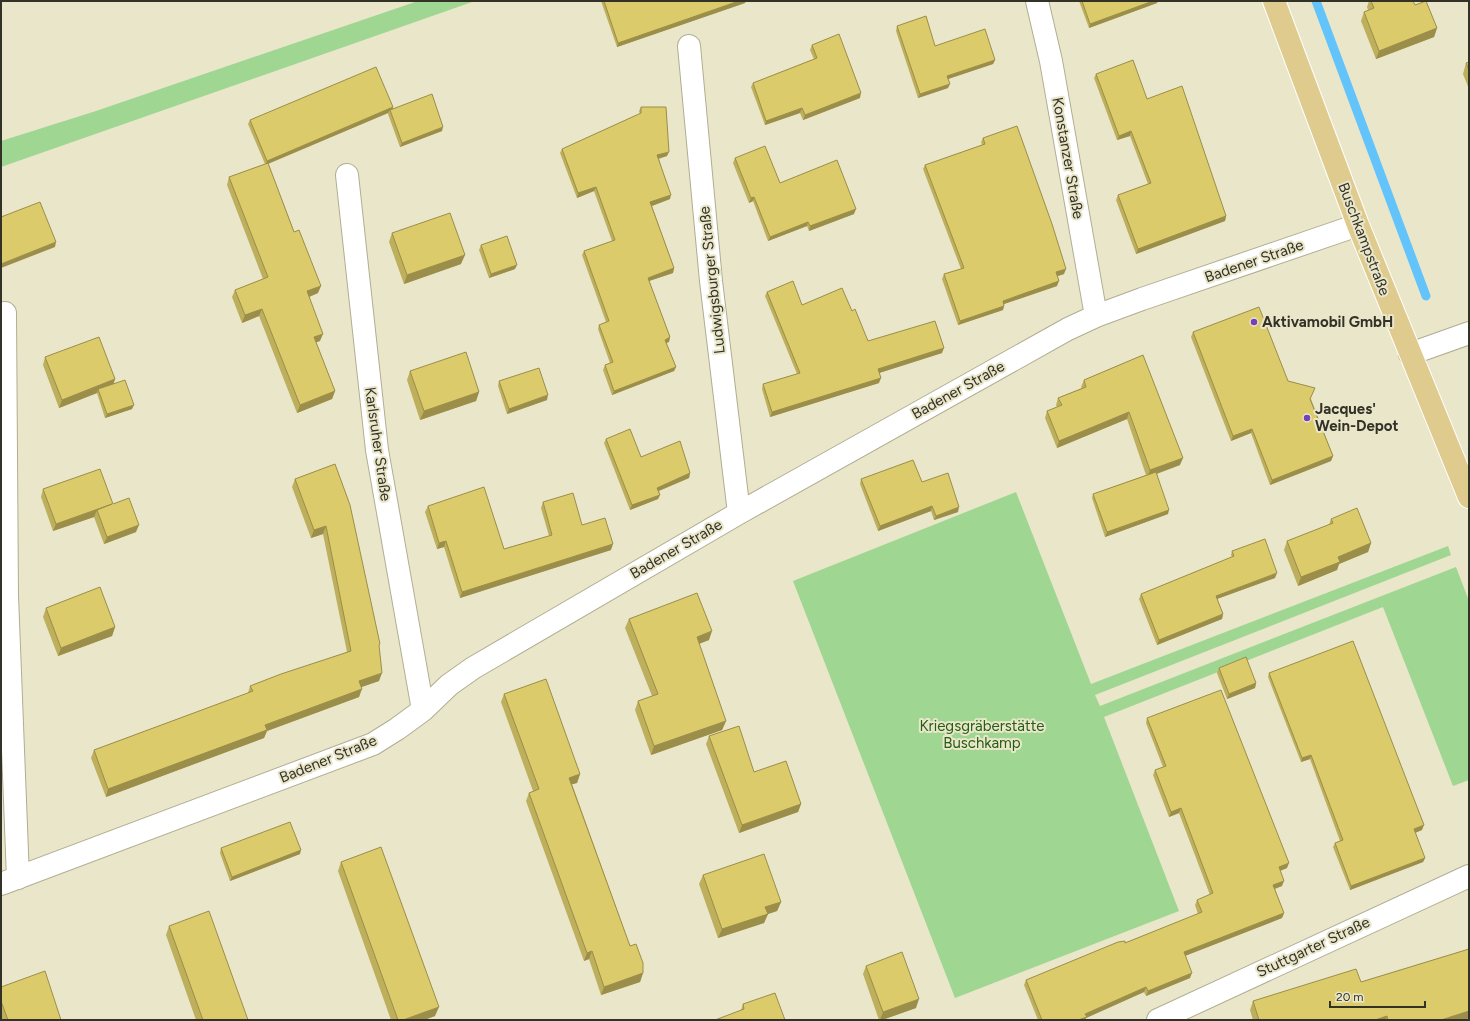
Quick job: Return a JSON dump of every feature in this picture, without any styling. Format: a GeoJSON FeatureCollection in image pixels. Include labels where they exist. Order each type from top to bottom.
{"type":"FeatureCollection","features":[{"type":"Feature","properties":{"kind":"main road","name":"Buschkampstraße"},"geometry":{"type":"LineString","coordinates":[[1274,1],[1358,225],[1469,496]]}},
{"type":"Feature","properties":{"kind":"street","name":"Konstanzer Straße"},"geometry":{"type":"LineString","coordinates":[[1037,1],[1051,61],[1096,316]]}},
{"type":"Feature","properties":{"kind":"street","name":"Ludwigsburger Straße"},"geometry":{"type":"LineString","coordinates":[[690,46],[711,281],[738,513]]}},
{"type":"Feature","properties":{"kind":"street","name":"Karlsruher Straße"},"geometry":{"type":"LineString","coordinates":[[347,175],[377,450],[423,710]]}},
{"type":"Feature","properties":{"kind":"street","name":"Badener Straße"},"geometry":{"type":"LineString","coordinates":[[10,881],[373,744],[423,710],[449,685],[472,668],[738,513],[1048,340],[1096,316],[1358,225]]}},
{"type":"Feature","properties":{"kind":"street"},"geometry":{"type":"LineString","coordinates":[[5,313],[10,881]]}},
{"type":"Feature","properties":{"kind":"street"},"geometry":{"type":"LineString","coordinates":[[1410,354],[1469,333]]}},
{"type":"Feature","properties":{"kind":"street","name":"Stuttgarter Straße"},"geometry":{"type":"LineString","coordinates":[[1158,1020],[1469,876]]}},
{"type":"Feature","properties":{"kind":"green space"},"geometry":{"type":"Polygon","coordinates":[[[418,1],[475,1],[1,167],[1,141],[96,111],[418,1]]]}},
{"type":"Feature","properties":{"kind":"green space","name":"Kriegsgräberstätte Buschkamp"},"geometry":{"type":"Polygon","coordinates":[[[1016,492],[1091,684],[1448,546],[1451,555],[1095,695],[1100,706],[1456,567],[1469,601],[1469,780],[1453,786],[1383,607],[1104,717],[1179,911],[955,998],[793,581],[1016,492]]]}},
{"type":"Feature","properties":{"kind":"building"},"geometry":{"type":"Polygon","coordinates":[[[604,1],[739,1],[618,43],[604,1]]]}},
{"type":"Feature","properties":{"kind":"building"},"geometry":{"type":"Polygon","coordinates":[[[1082,1],[1153,1],[1090,24],[1082,1]]]}},
{"type":"Feature","properties":{"kind":"building"},"geometry":{"type":"Polygon","coordinates":[[[1371,1],[1413,1],[1415,5],[1426,1],[1437,28],[1379,51],[1364,12],[1374,8],[1371,1]]]}},
{"type":"Feature","properties":{"kind":"building"},"geometry":{"type":"Polygon","coordinates":[[[926,16],[935,46],[985,29],[995,60],[947,76],[950,84],[920,94],[897,26],[926,16]]]}},
{"type":"Feature","properties":{"kind":"building"},"geometry":{"type":"Polygon","coordinates":[[[839,34],[861,93],[805,115],[802,108],[766,121],[753,83],[817,58],[812,45],[839,34]]]}},
{"type":"Feature","properties":{"kind":"building"},"geometry":{"type":"Polygon","coordinates":[[[1133,60],[1147,99],[1182,86],[1226,216],[1138,249],[1118,195],[1151,183],[1131,131],[1119,136],[1096,74],[1133,60]]]}},
{"type":"Feature","properties":{"kind":"building"},"geometry":{"type":"Polygon","coordinates":[[[1469,62],[1469,69],[1466,63],[1469,62]]]}},
{"type":"Feature","properties":{"kind":"building"},"geometry":{"type":"Polygon","coordinates":[[[376,67],[393,107],[267,161],[250,120],[376,67]]]}},
{"type":"Feature","properties":{"kind":"building"},"geometry":{"type":"Polygon","coordinates":[[[432,94],[443,127],[402,143],[390,110],[432,94]]]}},
{"type":"Feature","properties":{"kind":"building"},"geometry":{"type":"Polygon","coordinates":[[[641,107],[666,107],[669,152],[657,155],[671,195],[650,202],[674,268],[648,278],[670,337],[665,340],[676,367],[614,391],[605,365],[613,362],[599,325],[609,321],[584,251],[615,240],[596,187],[578,193],[562,149],[641,113],[641,107]]]}},
{"type":"Feature","properties":{"kind":"building"},"geometry":{"type":"Polygon","coordinates":[[[1017,126],[1052,224],[1066,269],[1056,272],[1059,281],[1003,301],[1004,306],[960,321],[944,274],[964,268],[925,165],[985,144],[983,138],[1017,126]]]}},
{"type":"Feature","properties":{"kind":"building"},"geometry":{"type":"Polygon","coordinates":[[[765,146],[780,183],[837,160],[856,209],[810,226],[808,222],[770,237],[754,197],[751,198],[735,158],[765,146]]]}},
{"type":"Feature","properties":{"kind":"building"},"geometry":{"type":"Polygon","coordinates":[[[268,163],[294,232],[299,230],[321,286],[307,291],[323,334],[314,337],[335,391],[300,405],[262,309],[245,315],[235,290],[268,277],[229,177],[268,163]]]}},
{"type":"Feature","properties":{"kind":"building"},"geometry":{"type":"Polygon","coordinates":[[[40,202],[56,242],[1,264],[1,217],[40,202]]]}},
{"type":"Feature","properties":{"kind":"building"},"geometry":{"type":"Polygon","coordinates":[[[450,213],[465,255],[407,275],[392,233],[450,213]]]}},
{"type":"Feature","properties":{"kind":"building"},"geometry":{"type":"Polygon","coordinates":[[[507,236],[517,265],[491,274],[481,245],[507,236]]]}},
{"type":"Feature","properties":{"kind":"building"},"geometry":{"type":"Polygon","coordinates":[[[793,281],[802,305],[842,288],[852,311],[855,309],[868,341],[935,321],[944,348],[878,369],[881,378],[772,412],[763,384],[800,373],[767,292],[793,281]]]}},
{"type":"Feature","properties":{"kind":"building"},"geometry":{"type":"Polygon","coordinates":[[[1259,307],[1288,381],[1315,388],[1310,399],[1333,456],[1272,480],[1252,429],[1233,436],[1193,332],[1259,307]]]}},
{"type":"Feature","properties":{"kind":"building"},"geometry":{"type":"Polygon","coordinates":[[[99,337],[115,379],[62,400],[45,357],[99,337]]]}},
{"type":"Feature","properties":{"kind":"building"},"geometry":{"type":"Polygon","coordinates":[[[466,352],[479,392],[424,411],[410,371],[466,352]]]}},
{"type":"Feature","properties":{"kind":"building"},"geometry":{"type":"Polygon","coordinates":[[[1143,355],[1183,458],[1150,470],[1129,412],[1059,441],[1047,411],[1062,405],[1058,398],[1086,387],[1084,380],[1143,355]]]}},
{"type":"Feature","properties":{"kind":"building"},"geometry":{"type":"Polygon","coordinates":[[[539,368],[548,395],[509,409],[499,381],[539,368]]]}},
{"type":"Feature","properties":{"kind":"building"},"geometry":{"type":"Polygon","coordinates":[[[125,380],[134,405],[107,414],[98,389],[125,380]]]}},
{"type":"Feature","properties":{"kind":"building"},"geometry":{"type":"Polygon","coordinates":[[[630,429],[641,457],[680,441],[690,473],[657,488],[660,495],[632,505],[606,439],[630,429]]]}},
{"type":"Feature","properties":{"kind":"building"},"geometry":{"type":"Polygon","coordinates":[[[913,460],[922,482],[948,473],[959,507],[936,516],[932,506],[880,526],[861,479],[913,460]]]}},
{"type":"Feature","properties":{"kind":"building"},"geometry":{"type":"Polygon","coordinates":[[[335,464],[350,505],[380,644],[382,673],[359,681],[362,689],[265,725],[267,730],[108,789],[94,750],[253,691],[250,686],[281,674],[351,651],[326,526],[314,530],[295,479],[335,464]]]}},
{"type":"Feature","properties":{"kind":"building"},"geometry":{"type":"Polygon","coordinates":[[[100,469],[113,504],[129,498],[139,525],[107,537],[97,510],[112,504],[56,524],[43,489],[100,469]]]}},
{"type":"Feature","properties":{"kind":"building"},"geometry":{"type":"Polygon","coordinates":[[[1156,472],[1169,510],[1107,532],[1093,494],[1156,472]]]}},
{"type":"Feature","properties":{"kind":"building"},"geometry":{"type":"Polygon","coordinates":[[[484,487],[504,549],[552,535],[543,502],[573,493],[582,525],[605,518],[613,544],[462,592],[446,541],[439,543],[428,506],[484,487]]]}},
{"type":"Feature","properties":{"kind":"building"},"geometry":{"type":"Polygon","coordinates":[[[1357,508],[1371,543],[1338,557],[1340,562],[1301,577],[1287,541],[1333,523],[1331,519],[1357,508]]]}},
{"type":"Feature","properties":{"kind":"building"},"geometry":{"type":"Polygon","coordinates":[[[1265,539],[1277,573],[1216,596],[1223,614],[1159,640],[1141,594],[1234,556],[1232,551],[1265,539]]]}},
{"type":"Feature","properties":{"kind":"building"},"geometry":{"type":"Polygon","coordinates":[[[100,587],[115,627],[61,648],[46,608],[100,587]]]}},
{"type":"Feature","properties":{"kind":"building"},"geometry":{"type":"Polygon","coordinates":[[[697,593],[712,631],[697,637],[726,721],[654,746],[638,701],[658,694],[629,619],[697,593]]]}},
{"type":"Feature","properties":{"kind":"building"},"geometry":{"type":"Polygon","coordinates":[[[1353,641],[1424,825],[1414,829],[1425,858],[1351,886],[1335,843],[1343,840],[1311,755],[1302,758],[1269,673],[1353,641]]]}},
{"type":"Feature","properties":{"kind":"building"},"geometry":{"type":"Polygon","coordinates":[[[1246,657],[1256,683],[1229,694],[1219,668],[1246,657]]]}},
{"type":"Feature","properties":{"kind":"building"},"geometry":{"type":"Polygon","coordinates":[[[546,679],[580,774],[569,778],[630,946],[636,944],[643,963],[643,973],[604,987],[592,951],[587,953],[529,793],[539,789],[504,694],[546,679]]]}},
{"type":"Feature","properties":{"kind":"building"},"geometry":{"type":"Polygon","coordinates":[[[1221,690],[1289,863],[1279,867],[1284,881],[1273,885],[1284,913],[1184,952],[1192,973],[1148,991],[1146,987],[1085,1014],[1087,1017],[1078,1020],[1042,1020],[1026,980],[1118,942],[1125,941],[1125,943],[1202,912],[1197,900],[1213,893],[1181,808],[1171,812],[1155,770],[1166,766],[1147,718],[1221,690]]]}},
{"type":"Feature","properties":{"kind":"building"},"geometry":{"type":"Polygon","coordinates":[[[739,726],[754,772],[786,761],[801,804],[742,825],[709,736],[739,726]]]}},
{"type":"Feature","properties":{"kind":"building"},"geometry":{"type":"Polygon","coordinates":[[[290,822],[301,850],[232,877],[221,848],[290,822]]]}},
{"type":"Feature","properties":{"kind":"building"},"geometry":{"type":"Polygon","coordinates":[[[381,847],[439,1007],[403,1020],[398,1020],[341,862],[381,847]]]}},
{"type":"Feature","properties":{"kind":"building"},"geometry":{"type":"Polygon","coordinates":[[[764,854],[781,902],[765,907],[768,914],[722,929],[703,875],[764,854]]]}},
{"type":"Feature","properties":{"kind":"building"},"geometry":{"type":"Polygon","coordinates":[[[209,911],[248,1020],[203,1020],[169,926],[209,911]]]}},
{"type":"Feature","properties":{"kind":"building"},"geometry":{"type":"Polygon","coordinates":[[[1469,949],[1469,1011],[1441,1020],[1388,1020],[1387,1016],[1375,1020],[1259,1020],[1253,1001],[1356,969],[1361,982],[1469,949]]]}},
{"type":"Feature","properties":{"kind":"building"},"geometry":{"type":"Polygon","coordinates":[[[902,952],[919,999],[883,1012],[866,966],[902,952]]]}},
{"type":"Feature","properties":{"kind":"building"},"geometry":{"type":"Polygon","coordinates":[[[45,971],[61,1020],[8,1020],[1,1001],[1,987],[45,971]]]}},
{"type":"Feature","properties":{"kind":"building"},"geometry":{"type":"Polygon","coordinates":[[[775,993],[785,1020],[715,1020],[744,1009],[743,1004],[775,993]]]}},
{"type":"Feature","properties":{"kind":"waterway"},"geometry":{"type":"LineString","coordinates":[[1316,1],[1426,296]]}},
{"type":"Feature","properties":{"kind":"place","name":"Aktivamobil GmbH"},"geometry":{"type":"Point","coordinates":[1254,322]}},
{"type":"Feature","properties":{"kind":"place","name":"Jacques' Wein-Depot"},"geometry":{"type":"Point","coordinates":[1307,418]}}]}
